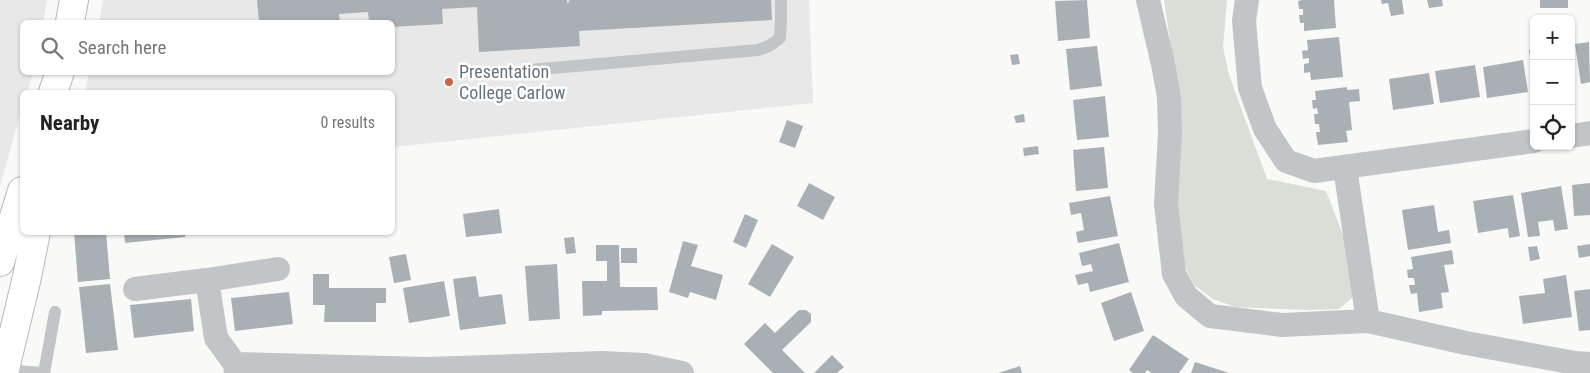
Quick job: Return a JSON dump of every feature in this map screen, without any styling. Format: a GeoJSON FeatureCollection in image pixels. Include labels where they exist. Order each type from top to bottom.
{"type":"FeatureCollection","features":[{"type":"Feature","properties":{"kind":"main road"},"geometry":{"type":"LineString","coordinates":[[70,20],[74,0]]}},
{"type":"Feature","properties":{"kind":"main road"},"geometry":{"type":"LineString","coordinates":[[54,90],[59,75]]}},
{"type":"Feature","properties":{"kind":"main road"},"geometry":{"type":"LineString","coordinates":[[58,90],[60,75]]}},
{"type":"Feature","properties":{"kind":"main road"},"geometry":{"type":"LineString","coordinates":[[0,262],[20,197]]}},
{"type":"Feature","properties":{"kind":"main road"},"geometry":{"type":"LineString","coordinates":[[4,372],[28,276],[35,235]]}},
{"type":"Feature","properties":{"kind":"street"},"geometry":{"type":"LineString","coordinates":[[1148,0],[1169,97],[1170,133],[1166,204],[1174,274],[1186,296],[1210,316],[1282,325],[1368,321],[1575,364],[1590,364]]}},
{"type":"Feature","properties":{"kind":"street"},"geometry":{"type":"LineString","coordinates":[[1247,0],[1244,21],[1250,88],[1265,129],[1286,160],[1314,171],[1530,142]]}},
{"type":"Feature","properties":{"kind":"street"},"geometry":{"type":"LineString","coordinates":[[1575,136],[1590,134]]}},
{"type":"Feature","properties":{"kind":"street"},"geometry":{"type":"LineString","coordinates":[[1346,168],[1368,321]]}},
{"type":"Feature","properties":{"kind":"street"},"geometry":{"type":"LineString","coordinates":[[135,289],[278,269]]}},
{"type":"Feature","properties":{"kind":"street"},"geometry":{"type":"LineString","coordinates":[[207,280],[216,338],[236,368],[426,369],[602,363],[644,365],[682,373]]}},
{"type":"Feature","properties":{"kind":"lane"},"geometry":{"type":"LineString","coordinates":[[530,70],[758,50],[769,46],[780,38],[780,0]]}},
{"type":"Feature","properties":{"kind":"lane"},"geometry":{"type":"LineString","coordinates":[[4,372],[43,373],[55,312]]}},
{"type":"Feature","properties":{"kind":"shaded area"},"geometry":{"type":"Polygon","coordinates":[[[0,0],[47,0],[43,20],[20,20],[20,75],[32,75],[28,90],[20,90],[20,115],[0,186],[0,0]]]}},
{"type":"Feature","properties":{"kind":"shaded area","name":"Presentation College Carlow"},"geometry":{"type":"Polygon","coordinates":[[[103,0],[809,0],[813,103],[395,147],[395,90],[85,90],[89,75],[395,75],[395,20],[99,20],[103,0]]]}},
{"type":"Feature","properties":{"kind":"shaded area"},"geometry":{"type":"Polygon","coordinates":[[[1164,0],[1227,0],[1223,47],[1229,75],[1267,179],[1326,191],[1351,256],[1352,298],[1339,309],[1307,310],[1235,307],[1213,299],[1194,285],[1180,257],[1176,212],[1176,81],[1164,0]]]}},
{"type":"Feature","properties":{"kind":"building"},"geometry":{"type":"Polygon","coordinates":[[[257,0],[567,0],[567,3],[569,0],[771,0],[772,20],[579,31],[580,46],[479,52],[477,7],[442,9],[443,24],[395,27],[395,20],[369,20],[368,12],[339,14],[340,20],[259,20],[257,0]]]}},
{"type":"Feature","properties":{"kind":"building"},"geometry":{"type":"Polygon","coordinates":[[[1087,0],[1090,38],[1058,41],[1055,1],[1087,0]]]}},
{"type":"Feature","properties":{"kind":"building"},"geometry":{"type":"Polygon","coordinates":[[[1334,0],[1336,28],[1304,31],[1304,23],[1300,23],[1299,15],[1303,15],[1303,9],[1299,9],[1298,1],[1334,0]]]}},
{"type":"Feature","properties":{"kind":"building"},"geometry":{"type":"Polygon","coordinates":[[[1381,0],[1402,0],[1404,14],[1391,16],[1388,3],[1382,4],[1381,0]]]}},
{"type":"Feature","properties":{"kind":"building"},"geometry":{"type":"Polygon","coordinates":[[[1427,0],[1442,0],[1443,6],[1429,8],[1427,0]]]}},
{"type":"Feature","properties":{"kind":"building"},"geometry":{"type":"Polygon","coordinates":[[[1540,0],[1568,0],[1568,8],[1540,8],[1540,0]]]}},
{"type":"Feature","properties":{"kind":"building"},"geometry":{"type":"Polygon","coordinates":[[[1339,37],[1343,77],[1311,80],[1310,72],[1304,73],[1304,64],[1309,63],[1309,58],[1303,59],[1302,51],[1308,50],[1307,40],[1339,37]]]}},
{"type":"Feature","properties":{"kind":"building"},"geometry":{"type":"Polygon","coordinates":[[[1589,42],[1590,82],[1581,84],[1575,44],[1589,42]]]}},
{"type":"Feature","properties":{"kind":"building"},"geometry":{"type":"Polygon","coordinates":[[[1097,46],[1102,86],[1070,90],[1066,49],[1097,46]]]}},
{"type":"Feature","properties":{"kind":"building"},"geometry":{"type":"Polygon","coordinates":[[[1018,54],[1020,64],[1012,65],[1010,55],[1018,54]]]}},
{"type":"Feature","properties":{"kind":"building"},"geometry":{"type":"Polygon","coordinates":[[[1523,60],[1528,92],[1487,98],[1483,67],[1523,60]]]}},
{"type":"Feature","properties":{"kind":"building"},"geometry":{"type":"Polygon","coordinates":[[[1475,65],[1480,97],[1440,103],[1435,71],[1475,65]]]}},
{"type":"Feature","properties":{"kind":"building"},"geometry":{"type":"Polygon","coordinates":[[[1429,73],[1434,104],[1393,110],[1389,79],[1429,73]]]}},
{"type":"Feature","properties":{"kind":"building"},"geometry":{"type":"Polygon","coordinates":[[[1347,87],[1347,90],[1359,89],[1360,101],[1349,102],[1352,130],[1346,131],[1348,142],[1318,145],[1316,132],[1320,132],[1319,124],[1315,124],[1314,114],[1318,114],[1317,108],[1313,109],[1312,100],[1316,100],[1315,91],[1347,87]]]}},
{"type":"Feature","properties":{"kind":"building"},"geometry":{"type":"Polygon","coordinates":[[[1105,96],[1109,137],[1077,140],[1073,100],[1105,96]]]}},
{"type":"Feature","properties":{"kind":"building"},"geometry":{"type":"Polygon","coordinates":[[[1024,114],[1025,122],[1016,123],[1014,116],[1024,114]]]}},
{"type":"Feature","properties":{"kind":"building"},"geometry":{"type":"Polygon","coordinates":[[[787,120],[803,126],[795,148],[779,142],[787,120]]]}},
{"type":"Feature","properties":{"kind":"building"},"geometry":{"type":"Polygon","coordinates":[[[1038,146],[1039,154],[1024,156],[1023,148],[1038,146]]]}},
{"type":"Feature","properties":{"kind":"building"},"geometry":{"type":"Polygon","coordinates":[[[1104,147],[1108,188],[1076,191],[1073,150],[1104,147]]]}},
{"type":"Feature","properties":{"kind":"building"},"geometry":{"type":"Polygon","coordinates":[[[809,183],[835,197],[823,220],[797,206],[809,183]]]}},
{"type":"Feature","properties":{"kind":"building"},"geometry":{"type":"Polygon","coordinates":[[[1590,183],[1590,215],[1574,216],[1572,185],[1590,183]]]}},
{"type":"Feature","properties":{"kind":"building"},"geometry":{"type":"Polygon","coordinates":[[[1561,186],[1568,229],[1555,231],[1553,220],[1538,222],[1540,236],[1528,237],[1521,193],[1561,186]]]}},
{"type":"Feature","properties":{"kind":"building"},"geometry":{"type":"Polygon","coordinates":[[[1513,195],[1520,236],[1509,238],[1508,228],[1478,233],[1473,201],[1513,195]]]}},
{"type":"Feature","properties":{"kind":"building"},"geometry":{"type":"Polygon","coordinates":[[[1110,196],[1118,236],[1078,243],[1076,232],[1084,230],[1081,213],[1071,215],[1069,203],[1110,196]]]}},
{"type":"Feature","properties":{"kind":"building"},"geometry":{"type":"Polygon","coordinates":[[[1434,205],[1438,232],[1449,230],[1451,243],[1408,250],[1402,210],[1434,205]]]}},
{"type":"Feature","properties":{"kind":"building"},"geometry":{"type":"Polygon","coordinates":[[[499,209],[502,233],[466,237],[463,214],[499,209]]]}},
{"type":"Feature","properties":{"kind":"building"},"geometry":{"type":"Polygon","coordinates":[[[745,214],[758,220],[746,248],[733,242],[745,214]]]}},
{"type":"Feature","properties":{"kind":"building"},"geometry":{"type":"Polygon","coordinates":[[[74,235],[106,235],[110,279],[78,282],[74,235]]]}},
{"type":"Feature","properties":{"kind":"building"},"geometry":{"type":"Polygon","coordinates":[[[124,235],[185,235],[185,237],[125,243],[124,235]]]}},
{"type":"Feature","properties":{"kind":"building"},"geometry":{"type":"Polygon","coordinates":[[[574,237],[576,253],[566,254],[564,238],[574,237]]]}},
{"type":"Feature","properties":{"kind":"building"},"geometry":{"type":"Polygon","coordinates":[[[683,241],[698,245],[691,266],[723,275],[716,300],[690,292],[688,298],[669,292],[683,241]]]}},
{"type":"Feature","properties":{"kind":"building"},"geometry":{"type":"Polygon","coordinates":[[[1119,243],[1129,282],[1090,292],[1088,283],[1078,285],[1075,275],[1093,271],[1091,264],[1082,266],[1079,253],[1119,243]]]}},
{"type":"Feature","properties":{"kind":"building"},"geometry":{"type":"Polygon","coordinates":[[[772,244],[794,257],[770,297],[748,284],[772,244]]]}},
{"type":"Feature","properties":{"kind":"building"},"geometry":{"type":"Polygon","coordinates":[[[1590,244],[1590,256],[1579,258],[1577,246],[1590,244]]]}},
{"type":"Feature","properties":{"kind":"building"},"geometry":{"type":"Polygon","coordinates":[[[596,245],[619,245],[620,287],[657,287],[658,310],[602,311],[602,315],[583,316],[582,281],[607,281],[607,261],[596,261],[596,245]]]}},
{"type":"Feature","properties":{"kind":"building"},"geometry":{"type":"Polygon","coordinates":[[[1537,246],[1540,259],[1530,261],[1528,247],[1537,246]]]}},
{"type":"Feature","properties":{"kind":"building"},"geometry":{"type":"Polygon","coordinates":[[[621,248],[637,248],[637,263],[621,263],[621,248]]]}},
{"type":"Feature","properties":{"kind":"building"},"geometry":{"type":"Polygon","coordinates":[[[1452,250],[1454,264],[1444,265],[1449,292],[1441,293],[1443,308],[1419,312],[1417,293],[1411,294],[1409,285],[1415,285],[1414,278],[1408,278],[1407,270],[1413,269],[1411,257],[1452,250]]]}},
{"type":"Feature","properties":{"kind":"building"},"geometry":{"type":"Polygon","coordinates":[[[406,254],[411,280],[394,283],[389,257],[406,254]]]}},
{"type":"Feature","properties":{"kind":"building"},"geometry":{"type":"Polygon","coordinates":[[[557,264],[560,319],[529,321],[525,266],[557,264]]]}},
{"type":"Feature","properties":{"kind":"building"},"geometry":{"type":"Polygon","coordinates":[[[313,274],[329,274],[329,288],[386,288],[386,303],[376,303],[376,322],[324,322],[325,305],[313,305],[313,274]]]}},
{"type":"Feature","properties":{"kind":"building"},"geometry":{"type":"Polygon","coordinates":[[[1566,275],[1572,317],[1523,324],[1519,296],[1545,293],[1543,279],[1566,275]]]}},
{"type":"Feature","properties":{"kind":"building"},"geometry":{"type":"Polygon","coordinates":[[[476,276],[479,297],[502,294],[506,324],[460,330],[453,279],[476,276]]]}},
{"type":"Feature","properties":{"kind":"building"},"geometry":{"type":"Polygon","coordinates":[[[444,281],[450,316],[409,323],[403,288],[444,281]]]}},
{"type":"Feature","properties":{"kind":"building"},"geometry":{"type":"Polygon","coordinates":[[[110,284],[118,350],[86,353],[79,287],[110,284]]]}},
{"type":"Feature","properties":{"kind":"building"},"geometry":{"type":"Polygon","coordinates":[[[1590,289],[1590,330],[1579,331],[1574,291],[1590,289]]]}},
{"type":"Feature","properties":{"kind":"building"},"geometry":{"type":"Polygon","coordinates":[[[289,292],[293,324],[235,331],[231,298],[289,292]]]}},
{"type":"Feature","properties":{"kind":"building"},"geometry":{"type":"Polygon","coordinates":[[[1131,292],[1144,331],[1114,341],[1101,303],[1131,292]]]}},
{"type":"Feature","properties":{"kind":"building"},"geometry":{"type":"Polygon","coordinates":[[[191,299],[194,331],[134,338],[130,305],[191,299]]]}},
{"type":"Feature","properties":{"kind":"building"},"geometry":{"type":"Polygon","coordinates":[[[799,310],[806,310],[811,314],[811,322],[782,350],[805,373],[773,373],[744,344],[765,323],[775,333],[799,310]]]}},
{"type":"Feature","properties":{"kind":"building"},"geometry":{"type":"Polygon","coordinates":[[[1153,335],[1189,359],[1179,373],[1152,373],[1147,370],[1145,373],[1133,373],[1129,370],[1153,335]]]}},
{"type":"Feature","properties":{"kind":"building"},"geometry":{"type":"Polygon","coordinates":[[[832,355],[844,367],[837,373],[814,373],[832,355]]]}},
{"type":"Feature","properties":{"kind":"building"},"geometry":{"type":"Polygon","coordinates":[[[1195,362],[1229,373],[1191,373],[1195,362]]]}},
{"type":"Feature","properties":{"kind":"building"},"geometry":{"type":"Polygon","coordinates":[[[1020,366],[1022,373],[998,373],[1020,366]]]}},
{"type":"Feature","properties":{"kind":"place","name":"Presentation College Carlow"},"geometry":{"type":"Point","coordinates":[449,82]}}]}
